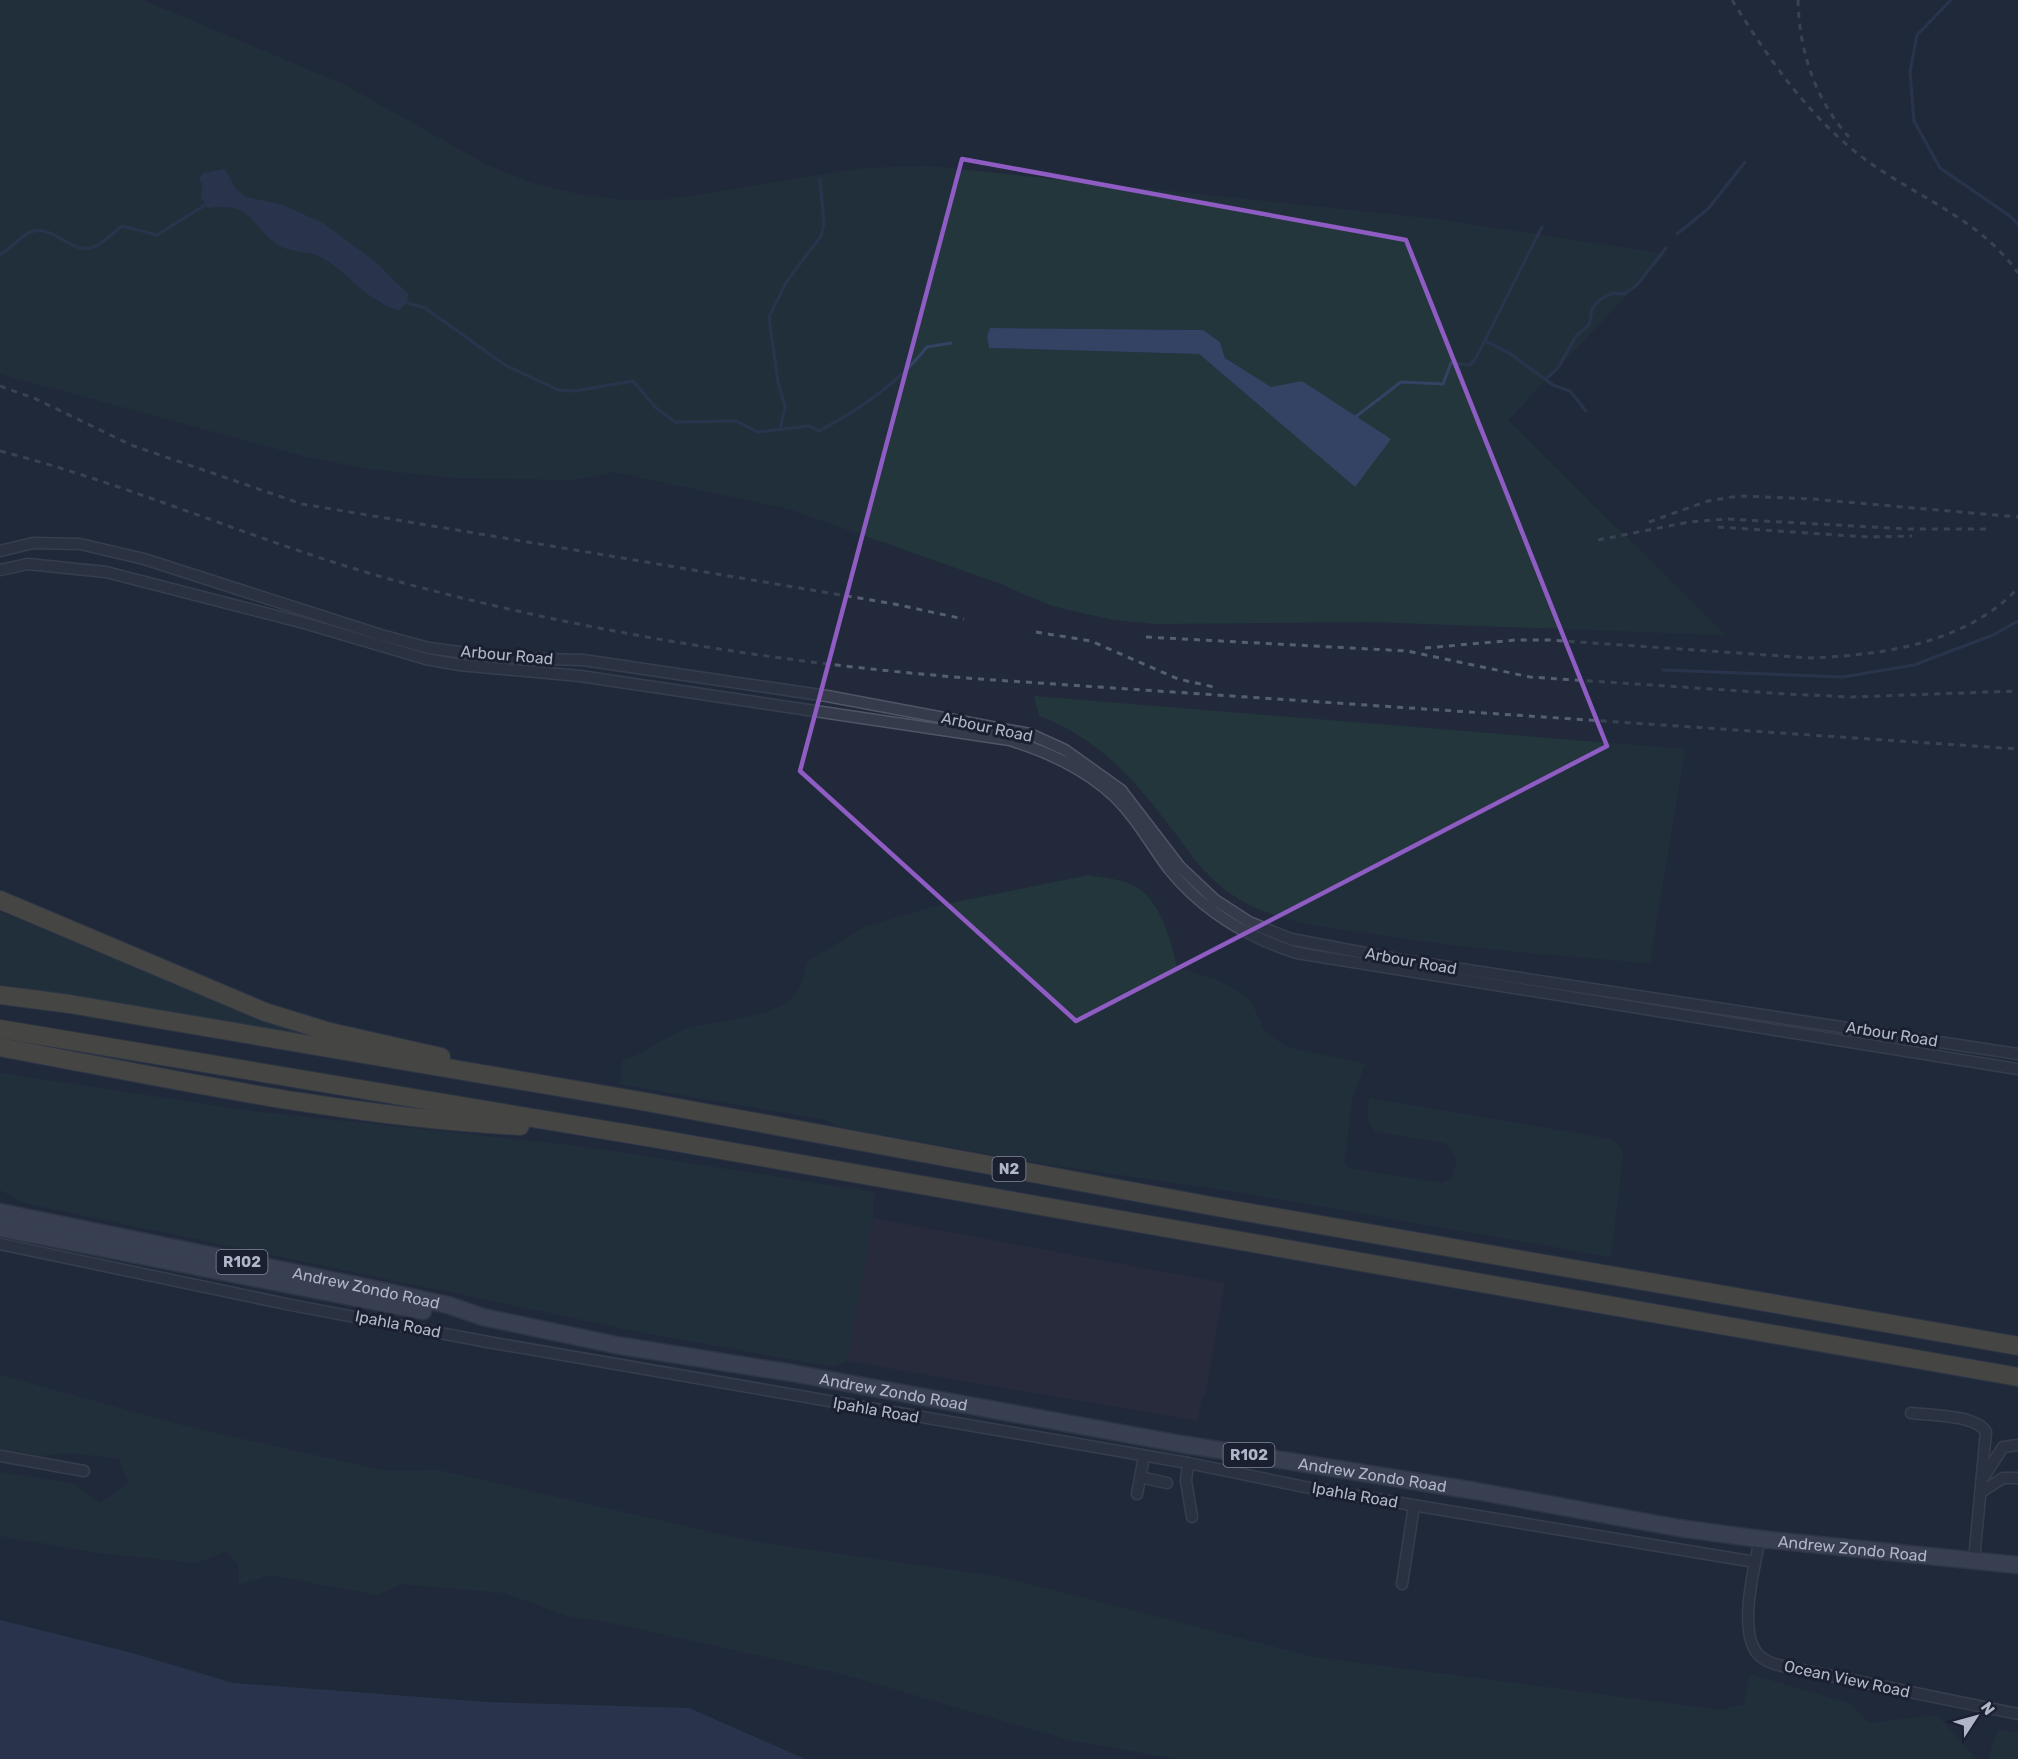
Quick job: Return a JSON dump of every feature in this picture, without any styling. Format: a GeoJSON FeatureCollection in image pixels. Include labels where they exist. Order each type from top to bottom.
{"type":"FeatureCollection","features":[{"type":"Feature","properties":{"kind":"highway"},"geometry":{"type":"LineString","coordinates":[[0,900],[168,973],[276,1015],[330,1032],[641,1101]]}},
{"type":"Feature","properties":{"kind":"highway","name":"N2"},"geometry":{"type":"LineString","coordinates":[[0,995],[70,1004],[641,1101],[1217,1207],[2018,1346]]}},
{"type":"Feature","properties":{"kind":"highway","name":"N2"},"geometry":{"type":"LineString","coordinates":[[0,1029],[606,1131],[2018,1377]]}},
{"type":"Feature","properties":{"kind":"highway"},"geometry":{"type":"LineString","coordinates":[[0,1047],[316,1105],[450,1123],[606,1131]]}},
{"type":"Feature","properties":{"kind":"highway"},"geometry":{"type":"LineString","coordinates":[[0,1059],[199,1084]]}},
{"type":"Feature","properties":{"kind":"main road","name":"Andrew Zondo Road"},"geometry":{"type":"LineString","coordinates":[[1,1215],[361,1301],[462,1318],[483,1317],[616,1345],[792,1373],[1181,1444],[1760,1539],[2018,1565]]}},
{"type":"Feature","properties":{"kind":"street","name":"Arbour Road"},"geometry":{"type":"LineString","coordinates":[[0,550],[33,543],[80,544],[144,559],[459,666],[580,676],[653,686],[898,725],[974,734],[1037,749],[1089,777],[1114,796],[1169,869],[1209,910],[1264,943],[1297,953],[2018,1069]]}},
{"type":"Feature","properties":{"kind":"street","name":"Arbour Road"},"geometry":{"type":"LineString","coordinates":[[0,570],[28,564],[106,572],[379,640],[505,658],[583,660],[813,694],[1030,734],[1065,750],[1121,790],[1180,867],[1215,900],[1249,922],[1291,939],[1402,960],[2018,1053]]}},
{"type":"Feature","properties":{"kind":"street","name":"Ipahla Road"},"geometry":{"type":"LineString","coordinates":[[0,1244],[291,1305],[361,1301],[618,1365],[1188,1463],[1310,1488],[1755,1562]]}},
{"type":"Feature","properties":{"kind":"street"},"geometry":{"type":"LineString","coordinates":[[1911,1413],[1970,1421],[1981,1425],[1987,1436],[1974,1560]]}},
{"type":"Feature","properties":{"kind":"street"},"geometry":{"type":"LineString","coordinates":[[1982,1486],[2000,1450],[2007,1446],[2018,1445]]}},
{"type":"Feature","properties":{"kind":"street"},"geometry":{"type":"LineString","coordinates":[[0,1456],[84,1471]]}},
{"type":"Feature","properties":{"kind":"street"},"geometry":{"type":"LineString","coordinates":[[1137,1494],[1144,1457]]}},
{"type":"Feature","properties":{"kind":"street"},"geometry":{"type":"LineString","coordinates":[[1188,1463],[1186,1481],[1192,1517]]}},
{"type":"Feature","properties":{"kind":"street"},"geometry":{"type":"LineString","coordinates":[[1140,1477],[1167,1483]]}},
{"type":"Feature","properties":{"kind":"street"},"geometry":{"type":"LineString","coordinates":[[1982,1486],[2003,1478],[2018,1478]]}},
{"type":"Feature","properties":{"kind":"street"},"geometry":{"type":"LineString","coordinates":[[1402,1584],[1414,1506]]}},
{"type":"Feature","properties":{"kind":"street","name":"Ocean View Road"},"geometry":{"type":"LineString","coordinates":[[1760,1539],[1755,1562],[1748,1627],[1753,1647],[1769,1662],[2018,1714]]}},
{"type":"Feature","properties":{"kind":"highlighted area"},"geometry":{"type":"Polygon","coordinates":[[[962,159],[1406,240],[1607,746],[1076,1021],[800,771],[962,159]]]}},
{"type":"Feature","properties":{"kind":"shaded area"},"geometry":{"type":"Polygon","coordinates":[[[0,0],[143,0],[345,85],[487,165],[532,183],[578,194],[622,200],[664,200],[864,168],[930,166],[1436,219],[1666,254],[1508,420],[1725,635],[1371,622],[1155,624],[1113,620],[1052,606],[998,583],[789,509],[614,472],[572,480],[456,478],[369,469],[307,457],[0,374],[0,0]],[[202,184],[201,197],[236,208],[281,246],[323,258],[383,306],[399,284],[377,263],[280,204],[246,197],[236,189],[202,184]],[[991,328],[987,336],[990,348],[1199,354],[1355,487],[1302,381],[1271,388],[1225,358],[1220,342],[1203,330],[991,328]]]}},
{"type":"Feature","properties":{"kind":"shaded area"},"geometry":{"type":"Polygon","coordinates":[[[1034,696],[1685,749],[1650,963],[1514,952],[1413,940],[1294,921],[1254,907],[1211,878],[1142,792],[1113,762],[1080,736],[1039,716],[1034,696]]]}},
{"type":"Feature","properties":{"kind":"shaded area"},"geometry":{"type":"Polygon","coordinates":[[[1089,875],[1125,882],[1144,893],[1152,901],[1164,922],[1177,967],[1220,981],[1250,999],[1265,1032],[1287,1047],[1365,1064],[1353,1096],[1344,1161],[1349,1168],[1442,1183],[1452,1178],[1454,1173],[1456,1158],[1449,1146],[1444,1143],[1376,1132],[1368,1116],[1369,1098],[1610,1139],[1618,1144],[1623,1154],[1611,1257],[1238,1192],[1052,1165],[839,1127],[826,1120],[620,1084],[623,1060],[674,1034],[695,1027],[762,1014],[777,1008],[799,989],[807,962],[864,927],[936,906],[1089,875]]]}},
{"type":"Feature","properties":{"kind":"shaded area"},"geometry":{"type":"Polygon","coordinates":[[[0,912],[318,1041],[0,984],[0,912]]]}},
{"type":"Feature","properties":{"kind":"shaded area"},"geometry":{"type":"Polygon","coordinates":[[[0,1073],[251,1111],[579,1146],[874,1192],[873,1218],[847,1361],[834,1367],[645,1333],[24,1203],[0,1190],[0,1073]]]}},
{"type":"Feature","properties":{"kind":"shaded area"},"geometry":{"type":"Polygon","coordinates":[[[873,1218],[1225,1283],[1205,1396],[1202,1396],[1198,1421],[847,1361],[873,1218]]]}},
{"type":"Feature","properties":{"kind":"shaded area"},"geometry":{"type":"Polygon","coordinates":[[[0,1375],[185,1426],[386,1471],[438,1470],[755,1542],[1001,1577],[1314,1657],[1721,1710],[1744,1704],[1750,1674],[1851,1704],[1868,1723],[1937,1715],[1976,1759],[1177,1759],[1069,1740],[842,1674],[607,1622],[567,1616],[505,1593],[401,1584],[378,1595],[269,1575],[239,1585],[238,1564],[225,1552],[196,1563],[100,1553],[0,1536],[0,1472],[74,1484],[99,1503],[129,1484],[119,1459],[73,1453],[27,1457],[0,1450],[0,1375]]]}},
{"type":"Feature","properties":{"kind":"shaded area"},"geometry":{"type":"Polygon","coordinates":[[[1998,1729],[2018,1733],[2018,1759],[1988,1759],[1998,1729]]]}},
{"type":"Feature","properties":{"kind":"water"},"geometry":{"type":"Polygon","coordinates":[[[225,169],[236,189],[246,197],[280,204],[323,223],[377,263],[408,294],[407,303],[399,310],[378,301],[324,259],[280,246],[243,212],[234,208],[208,208],[201,197],[202,184],[199,178],[204,173],[225,169]]]}},
{"type":"Feature","properties":{"kind":"water"},"geometry":{"type":"Polygon","coordinates":[[[990,328],[1203,330],[1220,342],[1225,358],[1271,387],[1302,381],[1391,439],[1355,487],[1199,354],[989,348],[987,336],[990,328]]]}},
{"type":"Feature","properties":{"kind":"water"},"geometry":{"type":"Polygon","coordinates":[[[0,1620],[132,1653],[233,1683],[486,1702],[689,1708],[805,1759],[0,1759],[0,1620]]]}},
{"type":"Feature","properties":{"kind":"waterway"},"geometry":{"type":"LineString","coordinates":[[1951,0],[1917,35],[1910,72],[1914,121],[1940,168],[2010,216],[2018,224]]}},
{"type":"Feature","properties":{"kind":"waterway"},"geometry":{"type":"LineString","coordinates":[[1677,234],[1708,209],[1745,162]]}},
{"type":"Feature","properties":{"kind":"waterway"},"geometry":{"type":"LineString","coordinates":[[780,430],[785,407],[778,382],[769,317],[787,281],[821,236],[824,223],[820,180]]}},
{"type":"Feature","properties":{"kind":"waterway"},"geometry":{"type":"LineString","coordinates":[[0,254],[34,231],[50,233],[79,248],[96,246],[122,226],[157,235],[207,204]]}},
{"type":"Feature","properties":{"kind":"waterway"},"geometry":{"type":"LineString","coordinates":[[1354,418],[1401,382],[1443,384],[1451,363],[1470,365],[1476,358],[1542,227]]}},
{"type":"Feature","properties":{"kind":"waterway"},"geometry":{"type":"LineString","coordinates":[[1546,379],[1558,368],[1576,336],[1589,325],[1592,309],[1599,300],[1613,293],[1624,294],[1637,285],[1666,248]]}},
{"type":"Feature","properties":{"kind":"waterway"},"geometry":{"type":"LineString","coordinates":[[405,302],[425,308],[505,365],[558,390],[575,391],[633,381],[656,408],[675,422],[736,421],[758,432],[809,426],[819,431],[878,394],[904,372],[927,347],[951,343]]}},
{"type":"Feature","properties":{"kind":"waterway"},"geometry":{"type":"LineString","coordinates":[[1486,341],[1509,353],[1553,385],[1570,391],[1586,411]]}},
{"type":"Feature","properties":{"kind":"waterway"},"geometry":{"type":"LineString","coordinates":[[1663,670],[1843,677],[1914,665],[1993,635],[2018,621]]}},
{"type":"Feature","properties":{"kind":"railway"},"geometry":{"type":"LineString","coordinates":[[1732,0],[1776,65],[1826,126],[1866,160],[1947,210],[1986,238],[2018,273]]}},
{"type":"Feature","properties":{"kind":"railway"},"geometry":{"type":"LineString","coordinates":[[1798,0],[1802,37],[1811,73],[1827,107],[1849,137]]}},
{"type":"Feature","properties":{"kind":"railway"},"geometry":{"type":"LineString","coordinates":[[0,386],[36,399],[131,445],[302,504],[889,603],[964,619]]}},
{"type":"Feature","properties":{"kind":"railway"},"geometry":{"type":"LineString","coordinates":[[0,451],[101,481],[299,551],[400,582],[543,617],[761,655],[834,665],[980,679],[2018,749]]}},
{"type":"Feature","properties":{"kind":"railway"},"geometry":{"type":"LineString","coordinates":[[1649,522],[1708,501],[1739,496],[1812,499],[2018,517]]}},
{"type":"Feature","properties":{"kind":"railway"},"geometry":{"type":"LineString","coordinates":[[1598,540],[1689,522],[1727,519],[1908,529],[1989,529]]}},
{"type":"Feature","properties":{"kind":"railway"},"geometry":{"type":"LineString","coordinates":[[1718,527],[1868,537],[1912,536]]}},
{"type":"Feature","properties":{"kind":"railway"},"geometry":{"type":"LineString","coordinates":[[1425,648],[1516,640],[1549,640],[1811,658],[1867,654],[1949,634],[1997,607],[2018,588]]}},
{"type":"Feature","properties":{"kind":"railway"},"geometry":{"type":"LineString","coordinates":[[1036,632],[1091,641],[1178,679],[1214,687]]}},
{"type":"Feature","properties":{"kind":"railway"},"geometry":{"type":"LineString","coordinates":[[1146,637],[1407,651],[1530,677],[1787,694],[1851,697],[2018,691]]}}]}
